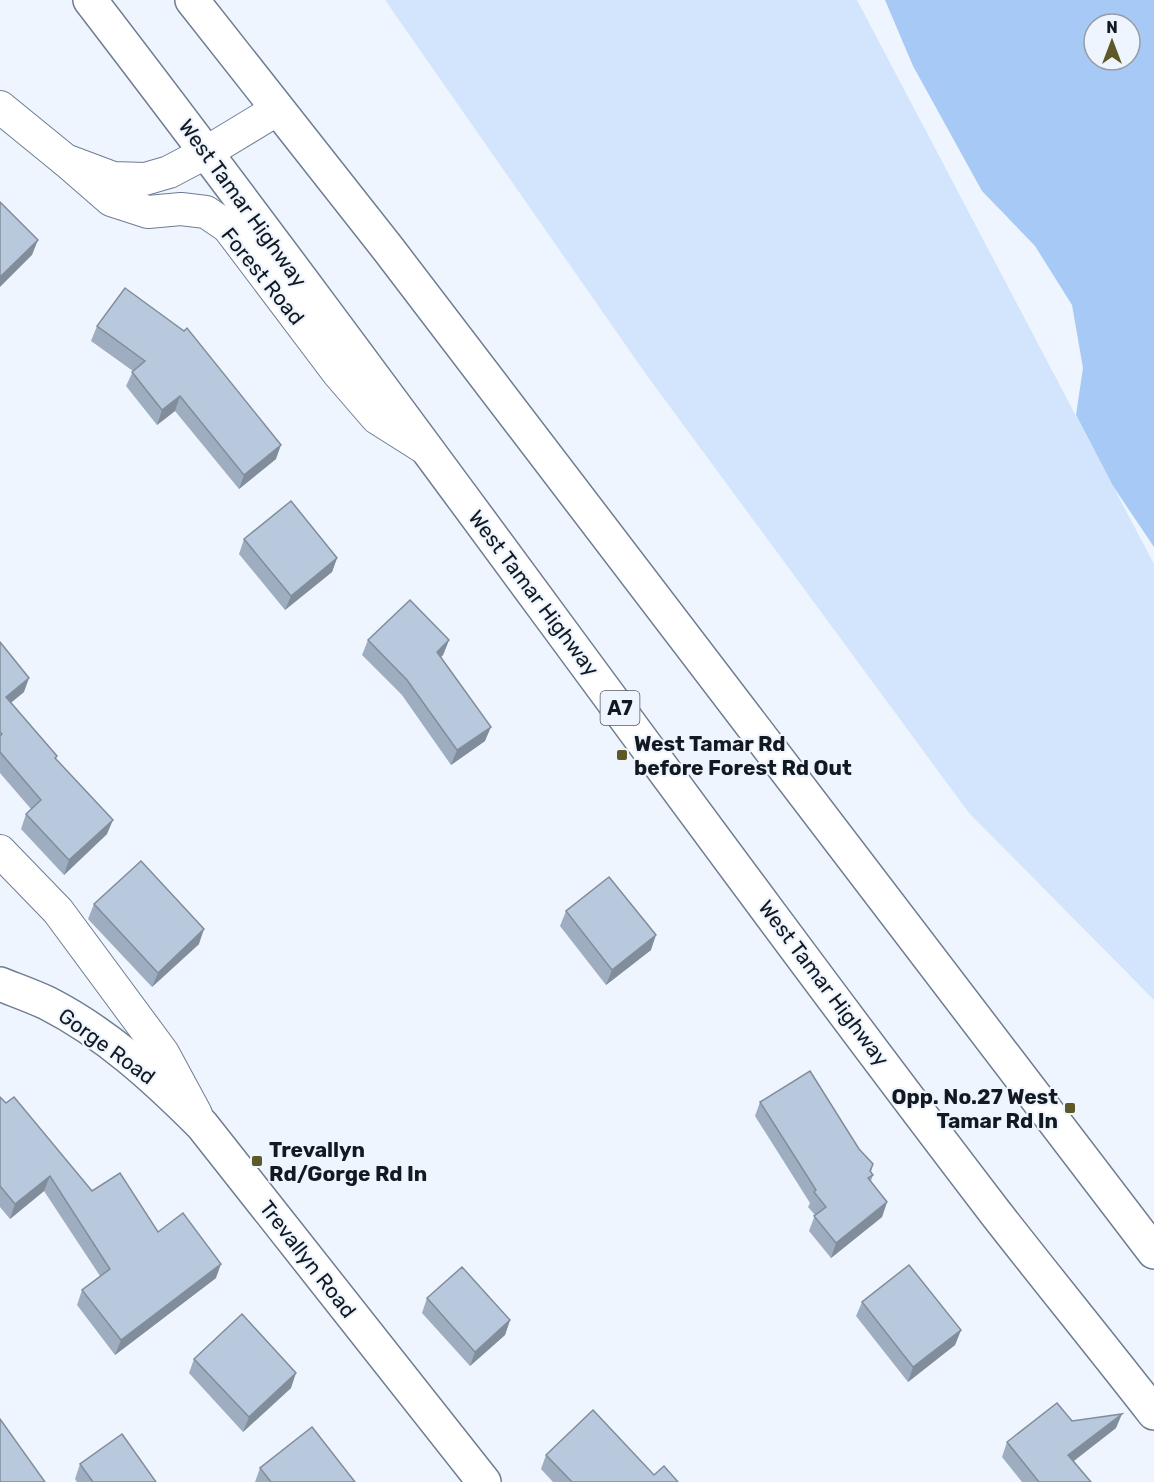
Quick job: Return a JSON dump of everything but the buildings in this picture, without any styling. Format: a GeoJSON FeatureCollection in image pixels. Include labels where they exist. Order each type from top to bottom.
{"type":"FeatureCollection","features":[{"type":"Feature","properties":{"kind":"main road","name":"West Tamar Highway"},"geometry":{"type":"LineString","coordinates":[[90,0],[207,152],[351,349],[975,1184],[1154,1413]]}},
{"type":"Feature","properties":{"kind":"main road"},"geometry":{"type":"LineString","coordinates":[[192,0],[389,250],[1154,1252]]}},
{"type":"Feature","properties":{"kind":"main road","name":"Gorge Road"},"geometry":{"type":"LineString","coordinates":[[0,984],[47,1004],[97,1034],[128,1056],[163,1086],[202,1125]]}},
{"type":"Feature","properties":{"kind":"main road","name":"Trevallyn Road"},"geometry":{"type":"LineString","coordinates":[[202,1125],[484,1482]]}},
{"type":"Feature","properties":{"kind":"street","name":"Forest Road"},"geometry":{"type":"LineString","coordinates":[[0,107],[111,200],[148,212],[182,209],[206,212],[228,228],[339,374],[377,418],[429,452]]}},
{"type":"Feature","properties":{"kind":"street","name":"Forest Road"},"geometry":{"type":"LineString","coordinates":[[65,160],[113,178],[144,179],[169,172],[278,109]]}},
{"type":"Feature","properties":{"kind":"street","name":"Trevallyn Road"},"geometry":{"type":"LineString","coordinates":[[3,856],[58,910],[163,1053],[202,1125]]}},
{"type":"Feature","properties":{"kind":"shaded area"},"geometry":{"type":"Polygon","coordinates":[[[385,0],[857,0],[1154,564],[1154,1000],[969,813],[648,377],[385,0]]]}},
{"type":"Feature","properties":{"kind":"water"},"geometry":{"type":"Polygon","coordinates":[[[885,0],[1154,0],[1154,547],[1113,486],[1076,415],[1083,368],[1072,305],[1035,246],[982,191],[913,66],[885,0]]]}},
{"type":"Feature","properties":{"kind":"place","name":"West Tamar Rd before Forest Rd Out"},"geometry":{"type":"Point","coordinates":[622,755]}},
{"type":"Feature","properties":{"kind":"place","name":"Opp. No.27 West Tamar Rd In"},"geometry":{"type":"Point","coordinates":[1070,1108]}},
{"type":"Feature","properties":{"kind":"place","name":"Trevallyn Rd/Gorge Rd In"},"geometry":{"type":"Point","coordinates":[257,1161]}}]}
